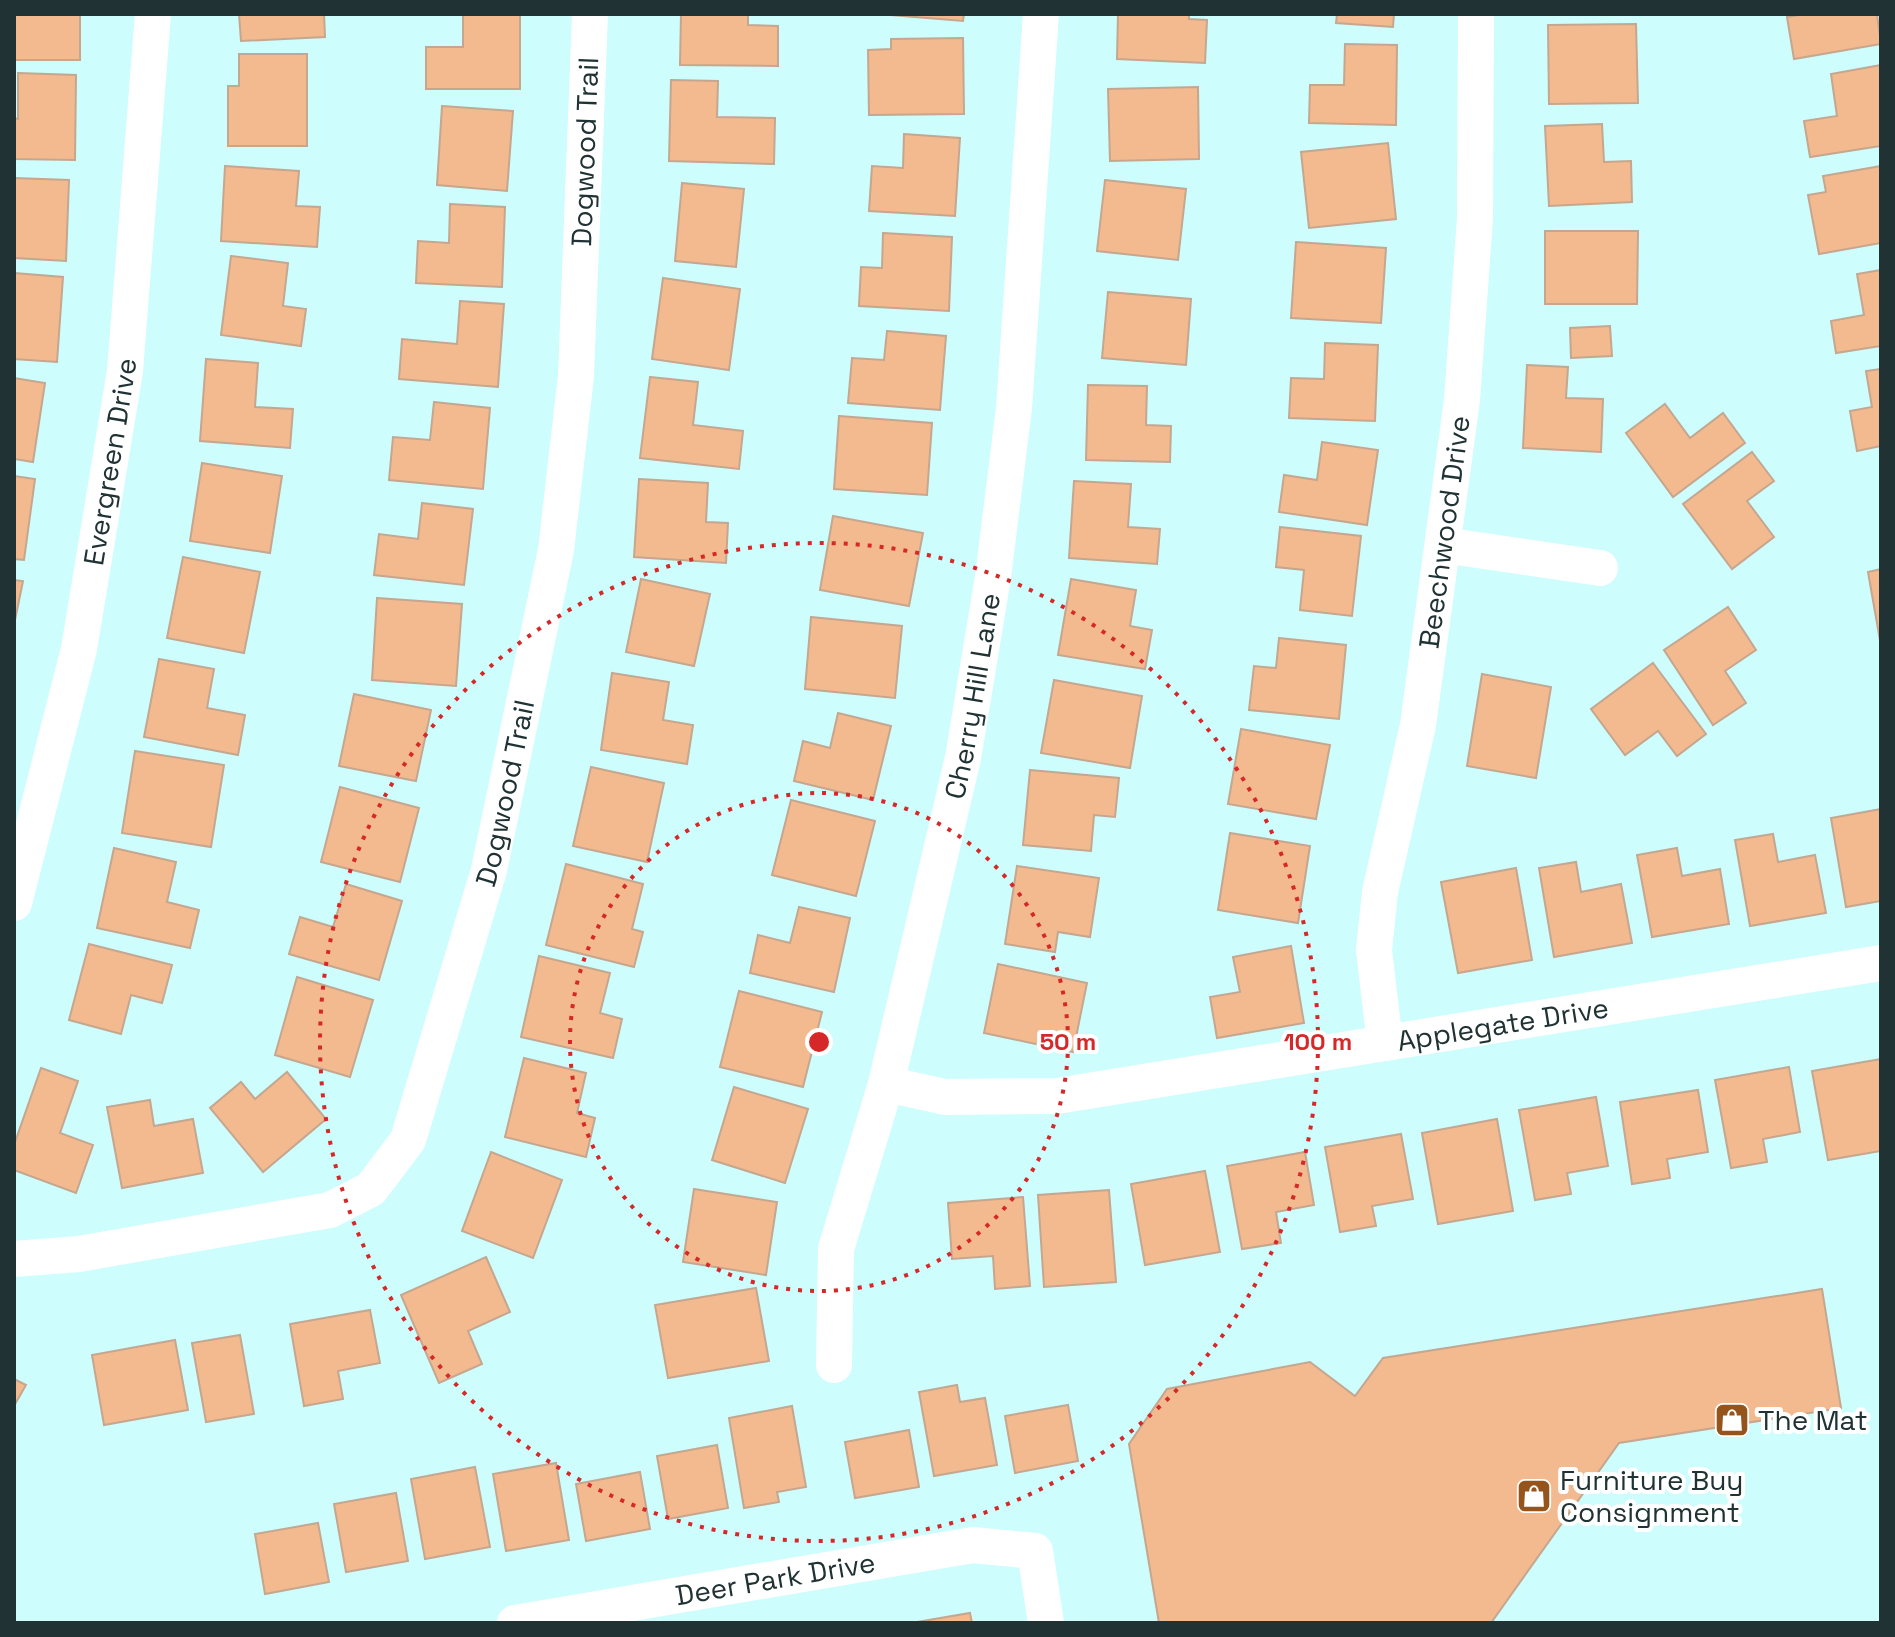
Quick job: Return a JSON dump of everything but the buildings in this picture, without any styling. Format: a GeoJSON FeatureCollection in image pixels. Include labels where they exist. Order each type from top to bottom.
{"type":"FeatureCollection","features":[{"type":"Feature","properties":{"kind":"street","name":"Evergreen Drive"},"geometry":{"type":"LineString","coordinates":[[14,903],[79,649],[125,371],[153,14]]}},
{"type":"Feature","properties":{"kind":"street","name":"Dogwood Trail"},"geometry":{"type":"LineString","coordinates":[[14,1259],[79,1254],[330,1210],[371,1189],[408,1140],[489,870],[556,550],[576,376],[590,14]]}},
{"type":"Feature","properties":{"kind":"street","name":"Cherry Hill Lane"},"geometry":{"type":"LineString","coordinates":[[834,1365],[836,1249],[886,1084],[963,758],[993,577],[1014,408],[1041,14]]}},
{"type":"Feature","properties":{"kind":"street","name":"Beechwood Drive"},"geometry":{"type":"LineString","coordinates":[[1385,1043],[1374,950],[1380,892],[1418,725],[1462,400],[1475,218],[1476,14]]}},
{"type":"Feature","properties":{"kind":"street"},"geometry":{"type":"LineString","coordinates":[[1443,545],[1600,568]]}},
{"type":"Feature","properties":{"kind":"street","name":"Applegate Drive"},"geometry":{"type":"LineString","coordinates":[[886,1084],[945,1097],[1057,1096],[1881,963]]}},
{"type":"Feature","properties":{"kind":"street","name":"Deer Park Drive"},"geometry":{"type":"LineString","coordinates":[[515,1623],[678,1608],[973,1545],[1035,1551],[1046,1623]]}},
{"type":"Feature","properties":{"kind":"place","name":"The Mat"},"geometry":{"type":"Point","coordinates":[1732,1420]}},
{"type":"Feature","properties":{"kind":"place","name":"Furniture Buy Consignment"},"geometry":{"type":"Point","coordinates":[1534,1496]}}]}
